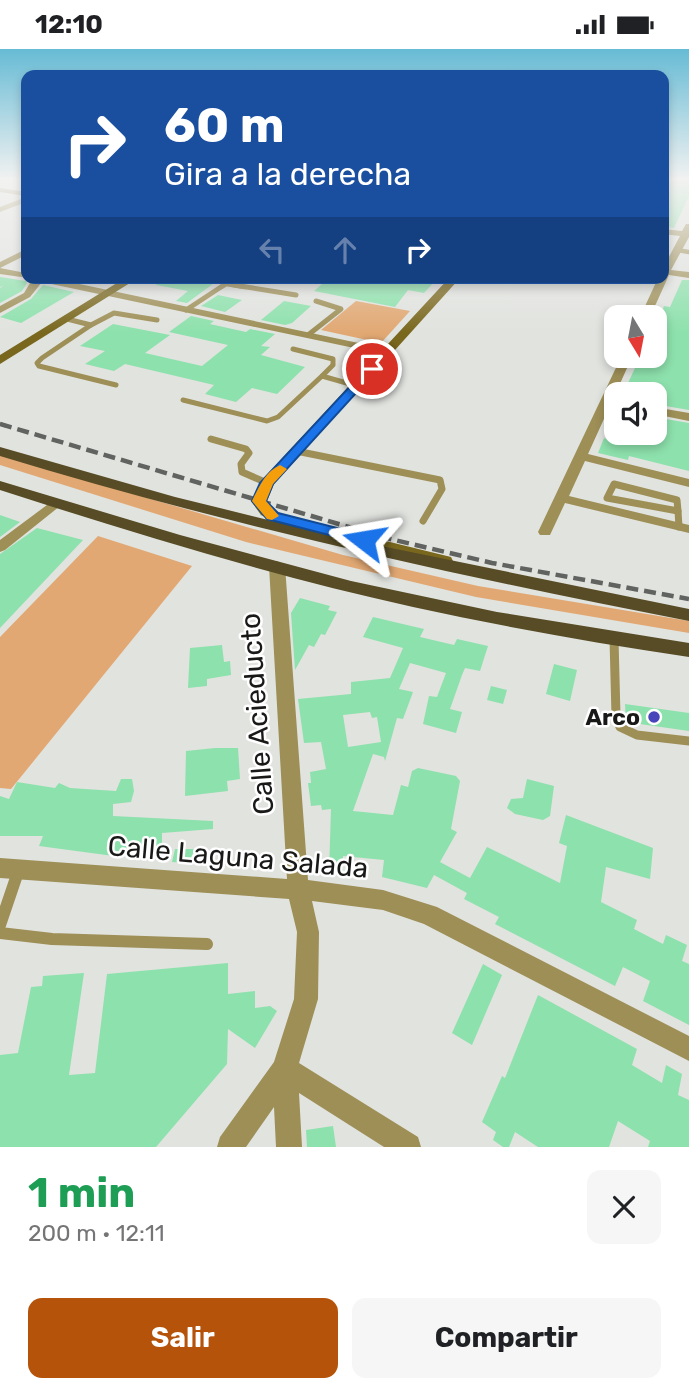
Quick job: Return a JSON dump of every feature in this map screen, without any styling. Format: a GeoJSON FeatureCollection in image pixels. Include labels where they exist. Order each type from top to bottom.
{"type":"FeatureCollection","features":[{"type":"Feature","properties":{"kind":"main road"},"geometry":{"type":"LineString","coordinates":[[0,451],[281,529],[471,572],[689,615]]}},
{"type":"Feature","properties":{"kind":"main road"},"geometry":{"type":"LineString","coordinates":[[0,485],[277,566],[468,613],[689,650]]}},
{"type":"Feature","properties":{"kind":"street"},"geometry":{"type":"LineString","coordinates":[[669,231],[688,232],[669,265]]}},
{"type":"Feature","properties":{"kind":"street"},"geometry":{"type":"LineString","coordinates":[[0,265],[21,254]]}},
{"type":"Feature","properties":{"kind":"street"},"geometry":{"type":"LineString","coordinates":[[0,271],[21,275]]}},
{"type":"Feature","properties":{"kind":"street"},"geometry":{"type":"LineString","coordinates":[[669,274],[689,275]]}},
{"type":"Feature","properties":{"kind":"street"},"geometry":{"type":"LineString","coordinates":[[0,310],[27,295],[35,284]]}},
{"type":"Feature","properties":{"kind":"street"},"geometry":{"type":"LineString","coordinates":[[63,284],[387,352]]}},
{"type":"Feature","properties":{"kind":"street"},"geometry":{"type":"LineString","coordinates":[[0,361],[123,284]]}},
{"type":"Feature","properties":{"kind":"street"},"geometry":{"type":"LineString","coordinates":[[449,284],[267,483],[259,501],[272,516],[435,558],[471,572]]}},
{"type":"Feature","properties":{"kind":"street"},"geometry":{"type":"LineString","coordinates":[[650,305],[660,284]]}},
{"type":"Feature","properties":{"kind":"street"},"geometry":{"type":"LineString","coordinates":[[667,413],[689,417]]}},
{"type":"Feature","properties":{"kind":"street"},"geometry":{"type":"LineString","coordinates":[[545,531],[580,456],[604,414]]}},
{"type":"Feature","properties":{"kind":"street"},"geometry":{"type":"LineString","coordinates":[[580,456],[689,483]]}},
{"type":"Feature","properties":{"kind":"street"},"geometry":{"type":"LineString","coordinates":[[561,498],[684,528]]}},
{"type":"Feature","properties":{"kind":"street"},"geometry":{"type":"LineString","coordinates":[[0,547],[55,503]]}},
{"type":"Feature","properties":{"kind":"street","name":"Calle Acieducto"},"geometry":{"type":"LineString","coordinates":[[277,566],[298,890],[308,932],[306,999],[285,1069],[289,1147]]}},
{"type":"Feature","properties":{"kind":"street","name":"Calle Laguna Salada"},"geometry":{"type":"LineString","coordinates":[[9,868],[298,890],[383,900],[429,915],[689,1049]]}},
{"type":"Feature","properties":{"kind":"street"},"geometry":{"type":"LineString","coordinates":[[230,1147],[285,1069],[408,1147]]}},
{"type":"Feature","properties":{"kind":"lane"},"geometry":{"type":"LineString","coordinates":[[677,250],[689,252]]}},
{"type":"Feature","properties":{"kind":"lane"},"geometry":{"type":"LineString","coordinates":[[186,310],[226,284],[296,295]]}},
{"type":"Feature","properties":{"kind":"lane"},"geometry":{"type":"LineString","coordinates":[[308,335],[341,309],[316,301]]}},
{"type":"Feature","properties":{"kind":"lane"},"geometry":{"type":"LineString","coordinates":[[116,385],[46,368],[37,362],[91,325],[114,313],[158,320]]}},
{"type":"Feature","properties":{"kind":"lane"},"geometry":{"type":"LineString","coordinates":[[67,319],[91,325]]}},
{"type":"Feature","properties":{"kind":"lane"},"geometry":{"type":"LineString","coordinates":[[183,400],[267,421],[278,417],[333,365],[333,359],[293,349]]}},
{"type":"Feature","properties":{"kind":"lane"},"geometry":{"type":"LineString","coordinates":[[322,376],[357,386]]}},
{"type":"Feature","properties":{"kind":"lane"},"geometry":{"type":"LineString","coordinates":[[211,439],[246,449],[249,453],[241,464],[242,472],[267,483]]}},
{"type":"Feature","properties":{"kind":"lane"},"geometry":{"type":"LineString","coordinates":[[296,451],[440,480],[442,489],[423,521]]}},
{"type":"Feature","properties":{"kind":"lane"},"geometry":{"type":"LineString","coordinates":[[678,511],[607,498],[614,484],[677,500],[684,528]]}},
{"type":"Feature","properties":{"kind":"lane"},"geometry":{"type":"LineString","coordinates":[[614,639],[616,716],[620,727],[637,735],[689,741]]}},
{"type":"Feature","properties":{"kind":"lane"},"geometry":{"type":"LineString","coordinates":[[0,925],[9,868]]}},
{"type":"Feature","properties":{"kind":"lane"},"geometry":{"type":"LineString","coordinates":[[0,933],[52,939],[207,944]]}},
{"type":"Feature","properties":{"kind":"shaded area"},"geometry":{"type":"Polygon","coordinates":[[[356,301],[410,311],[381,343],[321,330],[356,301]]]}},
{"type":"Feature","properties":{"kind":"shaded area"},"geometry":{"type":"Polygon","coordinates":[[[0,455],[343,555],[478,586],[689,621],[689,633],[476,597],[246,542],[0,465],[0,455]]]}},
{"type":"Feature","properties":{"kind":"shaded area"},"geometry":{"type":"Polygon","coordinates":[[[98,536],[192,566],[11,789],[0,788],[0,637],[98,536]]]}},
{"type":"Feature","properties":{"kind":"building"},"geometry":{"type":"Polygon","coordinates":[[[0,277],[21,280],[21,284],[26,284],[22,291],[0,303],[0,288],[4,285],[0,287],[0,277]]]}},
{"type":"Feature","properties":{"kind":"building"},"geometry":{"type":"Polygon","coordinates":[[[682,280],[689,280],[689,410],[667,406],[667,382],[629,382],[635,368],[667,368],[667,306],[670,307],[682,280]]]}},
{"type":"Feature","properties":{"kind":"building"},"geometry":{"type":"Polygon","coordinates":[[[213,284],[187,303],[176,301],[188,291],[156,285],[213,284]]]}},
{"type":"Feature","properties":{"kind":"building"},"geometry":{"type":"Polygon","coordinates":[[[322,284],[432,284],[424,293],[408,290],[395,307],[314,291],[322,284]]]}},
{"type":"Feature","properties":{"kind":"building"},"geometry":{"type":"Polygon","coordinates":[[[43,285],[74,292],[21,323],[0,317],[31,299],[43,285]]]}},
{"type":"Feature","properties":{"kind":"building"},"geometry":{"type":"Polygon","coordinates":[[[218,295],[242,300],[225,312],[201,306],[218,295]]]}},
{"type":"Feature","properties":{"kind":"building"},"geometry":{"type":"Polygon","coordinates":[[[284,301],[311,306],[292,323],[285,325],[261,320],[284,301]]]}},
{"type":"Feature","properties":{"kind":"building"},"geometry":{"type":"Polygon","coordinates":[[[191,316],[214,321],[210,324],[246,332],[250,329],[275,334],[261,346],[270,347],[261,355],[305,367],[277,394],[252,388],[236,402],[205,394],[214,385],[125,364],[114,371],[85,364],[105,351],[80,346],[113,324],[170,335],[145,353],[202,366],[228,345],[169,332],[191,316]]]}},
{"type":"Feature","properties":{"kind":"building"},"geometry":{"type":"Polygon","coordinates":[[[667,419],[689,423],[689,471],[629,456],[628,460],[598,453],[604,438],[604,445],[667,445],[667,419]]]}},
{"type":"Feature","properties":{"kind":"building"},"geometry":{"type":"Polygon","coordinates":[[[0,515],[20,522],[0,537],[0,515]]]}},
{"type":"Feature","properties":{"kind":"building"},"geometry":{"type":"Polygon","coordinates":[[[37,528],[83,540],[0,628],[0,554],[37,528]]]}},
{"type":"Feature","properties":{"kind":"building"},"geometry":{"type":"Polygon","coordinates":[[[300,598],[330,606],[328,610],[337,612],[325,635],[321,634],[314,647],[309,645],[295,670],[291,613],[300,598]]]}},
{"type":"Feature","properties":{"kind":"building"},"geometry":{"type":"Polygon","coordinates":[[[373,617],[424,629],[420,637],[454,645],[457,639],[488,646],[480,671],[465,668],[462,675],[450,709],[462,712],[456,733],[423,724],[429,696],[437,697],[446,673],[410,663],[399,689],[413,692],[403,719],[397,718],[385,761],[384,757],[373,754],[353,811],[393,815],[401,785],[408,787],[412,771],[418,768],[456,776],[460,781],[451,829],[457,832],[440,862],[470,878],[487,847],[560,883],[567,846],[559,843],[566,815],[653,848],[650,879],[606,867],[601,902],[637,920],[634,929],[663,944],[666,935],[687,945],[682,961],[689,964],[689,1025],[643,1001],[650,981],[623,967],[615,986],[495,924],[499,917],[464,899],[467,893],[434,875],[427,888],[382,877],[384,860],[343,856],[343,872],[329,873],[331,809],[322,810],[321,805],[311,806],[308,783],[311,783],[310,772],[326,769],[321,742],[304,743],[298,699],[351,694],[351,682],[390,678],[403,648],[363,637],[373,617]],[[370,712],[343,715],[348,747],[381,742],[377,717],[372,718],[370,712]]]}},
{"type":"Feature","properties":{"kind":"building"},"geometry":{"type":"Polygon","coordinates":[[[222,645],[224,662],[230,661],[231,675],[207,679],[207,686],[188,688],[190,648],[222,645]]]}},
{"type":"Feature","properties":{"kind":"building"},"geometry":{"type":"Polygon","coordinates":[[[554,664],[577,670],[570,701],[546,694],[554,664]]]}},
{"type":"Feature","properties":{"kind":"building"},"geometry":{"type":"Polygon","coordinates":[[[491,686],[507,690],[503,704],[487,700],[491,686]]]}},
{"type":"Feature","properties":{"kind":"building","name":"Arco"},"geometry":{"type":"Polygon","coordinates":[[[625,704],[689,713],[689,731],[626,722],[625,704]]]}},
{"type":"Feature","properties":{"kind":"building"},"geometry":{"type":"Polygon","coordinates":[[[238,748],[240,779],[227,781],[228,791],[185,796],[186,751],[238,748]]]}},
{"type":"Feature","properties":{"kind":"building"},"geometry":{"type":"Polygon","coordinates":[[[121,779],[132,779],[134,791],[131,802],[113,804],[113,816],[213,821],[213,829],[162,833],[162,855],[124,850],[121,857],[39,846],[43,836],[0,836],[0,796],[9,799],[17,782],[55,788],[59,783],[70,788],[116,791],[121,779]]]}},
{"type":"Feature","properties":{"kind":"building"},"geometry":{"type":"Polygon","coordinates":[[[527,779],[554,786],[550,816],[543,820],[515,814],[507,808],[511,799],[523,798],[527,779]]]}},
{"type":"Feature","properties":{"kind":"building"},"geometry":{"type":"Polygon","coordinates":[[[175,849],[194,849],[190,863],[172,862],[175,849]]]}},
{"type":"Feature","properties":{"kind":"building"},"geometry":{"type":"Polygon","coordinates":[[[228,963],[228,994],[255,991],[255,1008],[270,1006],[277,1011],[255,1048],[228,1029],[227,1064],[156,1147],[0,1147],[0,1055],[18,1053],[31,987],[42,986],[43,976],[84,973],[69,1075],[95,1073],[107,974],[228,963]]]}},
{"type":"Feature","properties":{"kind":"building"},"geometry":{"type":"Polygon","coordinates":[[[483,964],[502,975],[472,1045],[452,1033],[483,964]]]}},
{"type":"Feature","properties":{"kind":"building"},"geometry":{"type":"Polygon","coordinates":[[[538,995],[637,1049],[632,1065],[662,1083],[666,1065],[682,1074],[678,1095],[689,1100],[689,1147],[648,1147],[650,1141],[618,1121],[609,1147],[538,1147],[515,1132],[509,1147],[503,1147],[493,1140],[496,1132],[482,1122],[502,1076],[505,1078],[538,995]]]}},
{"type":"Feature","properties":{"kind":"building"},"geometry":{"type":"Polygon","coordinates":[[[333,1126],[336,1147],[307,1147],[306,1130],[333,1126]]]}},
{"type":"Feature","properties":{"kind":"railway"},"geometry":{"type":"LineString","coordinates":[[6,426],[0,424],[386,538],[492,563],[689,599]]}},
{"type":"Feature","properties":{"kind":"slow traffic"},"geometry":{"type":"LineString","coordinates":[[272,516],[259,501],[267,483],[280,469]]}},
{"type":"Feature","properties":{"kind":"place","name":"Arco"},"geometry":{"type":"Point","coordinates":[654,717]}},
{"type":"Feature","properties":{"kind":"route"},"geometry":{"type":"LineString","coordinates":[[364,540],[272,516],[259,501],[267,483],[372,369]]}}]}
